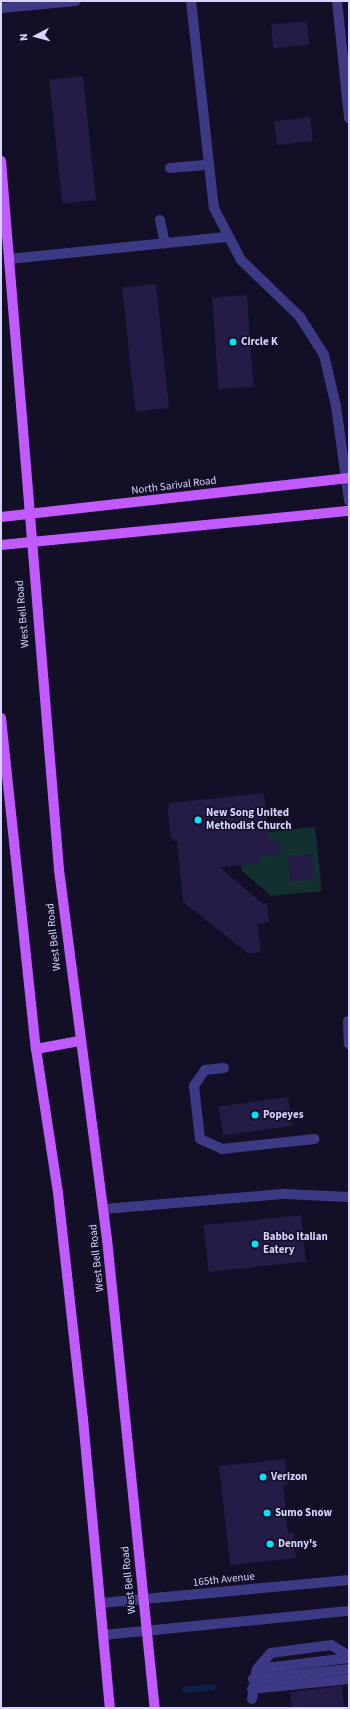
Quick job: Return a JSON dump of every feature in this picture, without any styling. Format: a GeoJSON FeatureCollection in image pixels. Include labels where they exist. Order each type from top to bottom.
{"type":"FeatureCollection","features":[{"type":"Feature","properties":{"kind":"main road","name":"West Bell Road"},"geometry":{"type":"LineString","coordinates":[[1,161],[2,191],[9,259],[30,542],[59,870],[79,1041],[104,1209],[154,1708]]}},
{"type":"Feature","properties":{"kind":"main road","name":"North Sarival Road"},"geometry":{"type":"LineString","coordinates":[[1,517],[347,478]]}},
{"type":"Feature","properties":{"kind":"main road"},"geometry":{"type":"LineString","coordinates":[[1,545],[349,511]]}},
{"type":"Feature","properties":{"kind":"main road"},"geometry":{"type":"LineString","coordinates":[[1,718],[36,1049],[59,1201],[101,1603],[110,1708]]}},
{"type":"Feature","properties":{"kind":"main road"},"geometry":{"type":"LineString","coordinates":[[36,1049],[79,1041]]}},
{"type":"Feature","properties":{"kind":"street"},"geometry":{"type":"LineString","coordinates":[[1,8],[76,1]]}},
{"type":"Feature","properties":{"kind":"street"},"geometry":{"type":"LineString","coordinates":[[191,1],[207,165],[214,208],[226,236],[255,276],[300,317],[324,355],[334,399],[347,478],[349,502]]}},
{"type":"Feature","properties":{"kind":"street"},"geometry":{"type":"LineString","coordinates":[[337,1],[344,35],[349,118]]}},
{"type":"Feature","properties":{"kind":"street"},"geometry":{"type":"LineString","coordinates":[[170,168],[207,165]]}},
{"type":"Feature","properties":{"kind":"street"},"geometry":{"type":"LineString","coordinates":[[160,220],[165,243]]}},
{"type":"Feature","properties":{"kind":"street"},"geometry":{"type":"LineString","coordinates":[[9,259],[226,236]]}},
{"type":"Feature","properties":{"kind":"street"},"geometry":{"type":"LineString","coordinates":[[348,1021],[349,1044]]}},
{"type":"Feature","properties":{"kind":"street"},"geometry":{"type":"LineString","coordinates":[[224,1068],[206,1070],[194,1086],[200,1139],[222,1148],[314,1139]]}},
{"type":"Feature","properties":{"kind":"street"},"geometry":{"type":"LineString","coordinates":[[104,1209],[284,1194],[349,1197]]}},
{"type":"Feature","properties":{"kind":"street","name":"165th Avenue"},"geometry":{"type":"LineString","coordinates":[[101,1603],[349,1580]]}},
{"type":"Feature","properties":{"kind":"street"},"geometry":{"type":"LineString","coordinates":[[104,1635],[349,1611]]}},
{"type":"Feature","properties":{"kind":"street"},"geometry":{"type":"LineString","coordinates":[[253,1689],[256,1668],[266,1656],[282,1649],[331,1644],[349,1657]]}},
{"type":"Feature","properties":{"kind":"street"},"geometry":{"type":"LineString","coordinates":[[256,1668],[349,1657]]}},
{"type":"Feature","properties":{"kind":"street"},"geometry":{"type":"LineString","coordinates":[[253,1689],[349,1669]]}},
{"type":"Feature","properties":{"kind":"street"},"geometry":{"type":"LineString","coordinates":[[253,1689],[349,1679]]}},
{"type":"Feature","properties":{"kind":"green space"},"geometry":{"type":"Polygon","coordinates":[[[315,827],[322,891],[271,896],[242,871],[239,841],[244,835],[315,827]]]}},
{"type":"Feature","properties":{"kind":"building"},"geometry":{"type":"Polygon","coordinates":[[[307,21],[309,45],[273,48],[271,24],[307,21]]]}},
{"type":"Feature","properties":{"kind":"building"},"geometry":{"type":"Polygon","coordinates":[[[83,76],[96,200],[62,204],[49,80],[83,76]]]}},
{"type":"Feature","properties":{"kind":"building"},"geometry":{"type":"Polygon","coordinates":[[[310,117],[313,141],[277,145],[274,121],[310,117]]]}},
{"type":"Feature","properties":{"kind":"building"},"geometry":{"type":"Polygon","coordinates":[[[156,284],[169,408],[135,412],[122,288],[156,284]]]}},
{"type":"Feature","properties":{"kind":"building","name":"Circle K"},"geometry":{"type":"Polygon","coordinates":[[[247,295],[253,387],[219,389],[212,297],[247,295]]]}},
{"type":"Feature","properties":{"kind":"building"},"geometry":{"type":"Polygon","coordinates":[[[264,793],[269,841],[279,840],[280,855],[260,857],[260,863],[220,867],[263,904],[267,903],[269,922],[257,924],[261,952],[249,954],[183,902],[177,841],[173,841],[170,835],[168,810],[169,803],[264,793]]]}},
{"type":"Feature","properties":{"kind":"building"},"geometry":{"type":"Polygon","coordinates":[[[312,854],[314,880],[290,882],[288,856],[312,854]]]}},
{"type":"Feature","properties":{"kind":"building","name":"Popeyes"},"geometry":{"type":"Polygon","coordinates":[[[288,1097],[292,1126],[223,1135],[219,1107],[288,1097]]]}},
{"type":"Feature","properties":{"kind":"building","name":"Babbo Italian Eatery"},"geometry":{"type":"Polygon","coordinates":[[[301,1215],[306,1262],[208,1272],[204,1225],[301,1215]]]}},
{"type":"Feature","properties":{"kind":"building"},"geometry":{"type":"Polygon","coordinates":[[[285,1459],[288,1485],[283,1485],[288,1533],[293,1533],[296,1558],[230,1565],[219,1466],[285,1459]]]}},
{"type":"Feature","properties":{"kind":"building"},"geometry":{"type":"Polygon","coordinates":[[[342,1686],[344,1708],[292,1708],[290,1692],[342,1686]]]}},
{"type":"Feature","properties":{"kind":"waterway"},"geometry":{"type":"LineString","coordinates":[[185,1690],[213,1687]]}},
{"type":"Feature","properties":{"kind":"place","name":"Circle K"},"geometry":{"type":"Point","coordinates":[233,342]}},
{"type":"Feature","properties":{"kind":"place","name":"New Song United Methodist Church"},"geometry":{"type":"Point","coordinates":[198,820]}},
{"type":"Feature","properties":{"kind":"place","name":"Popeyes"},"geometry":{"type":"Point","coordinates":[255,1115]}},
{"type":"Feature","properties":{"kind":"place","name":"Babbo Italian Eatery"},"geometry":{"type":"Point","coordinates":[255,1244]}},
{"type":"Feature","properties":{"kind":"place","name":"Verizon"},"geometry":{"type":"Point","coordinates":[263,1477]}},
{"type":"Feature","properties":{"kind":"place","name":"Sumo Snow"},"geometry":{"type":"Point","coordinates":[267,1513]}},
{"type":"Feature","properties":{"kind":"place","name":"Denny's"},"geometry":{"type":"Point","coordinates":[270,1544]}}]}
